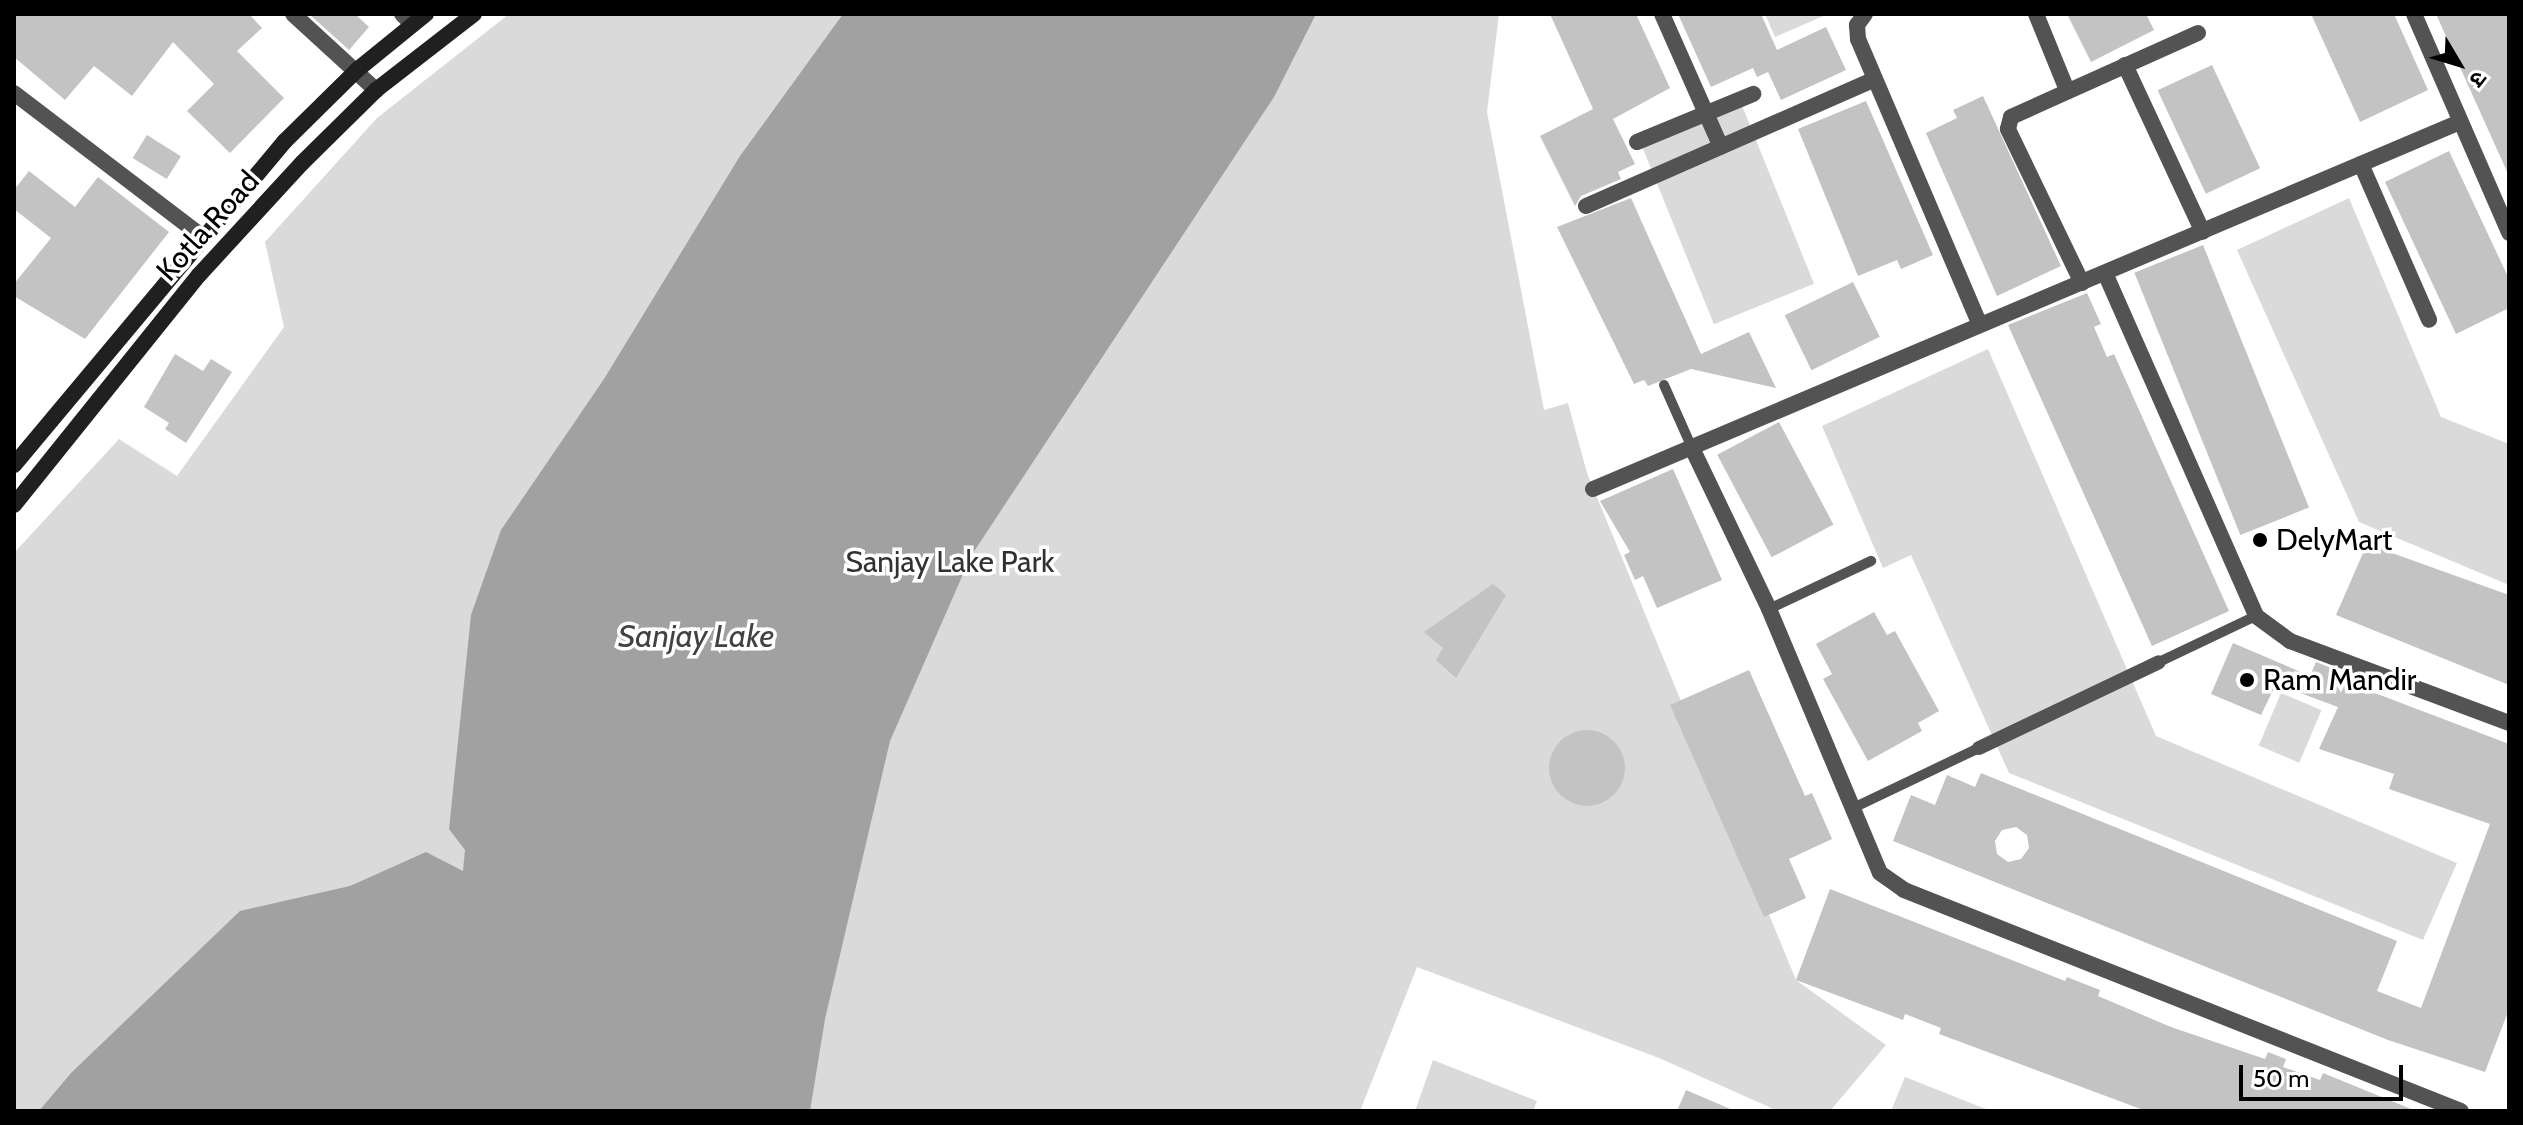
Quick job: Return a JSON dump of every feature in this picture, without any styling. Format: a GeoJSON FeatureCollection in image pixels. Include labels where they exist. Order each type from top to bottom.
{"type":"FeatureCollection","features":[{"type":"Feature","properties":{"kind":"main road","name":"Kotla Road"},"geometry":{"type":"LineString","coordinates":[[14,465],[202,236],[407,19],[426,14]]}},
{"type":"Feature","properties":{"kind":"main road","name":"Kotla Road"},"geometry":{"type":"LineString","coordinates":[[14,505],[199,275],[376,90],[474,14]]}},
{"type":"Feature","properties":{"kind":"street"},"geometry":{"type":"LineString","coordinates":[[293,14],[376,90]]}},
{"type":"Feature","properties":{"kind":"street"},"geometry":{"type":"LineString","coordinates":[[1662,14],[1721,147]]}},
{"type":"Feature","properties":{"kind":"street"},"geometry":{"type":"LineString","coordinates":[[1865,14],[1857,25],[1858,39],[1873,80],[1979,322]]}},
{"type":"Feature","properties":{"kind":"street"},"geometry":{"type":"LineString","coordinates":[[2036,14],[2067,90]]}},
{"type":"Feature","properties":{"kind":"street"},"geometry":{"type":"LineString","coordinates":[[2414,14],[2509,233]]}},
{"type":"Feature","properties":{"kind":"street"},"geometry":{"type":"LineString","coordinates":[[2082,283],[2008,129],[2020,109],[2198,33]]}},
{"type":"Feature","properties":{"kind":"street"},"geometry":{"type":"LineString","coordinates":[[2125,65],[2203,232]]}},
{"type":"Feature","properties":{"kind":"street"},"geometry":{"type":"LineString","coordinates":[[1586,206],[1873,80]]}},
{"type":"Feature","properties":{"kind":"street"},"geometry":{"type":"LineString","coordinates":[[14,93],[202,236]]}},
{"type":"Feature","properties":{"kind":"street"},"geometry":{"type":"LineString","coordinates":[[1637,142],[1753,94]]}},
{"type":"Feature","properties":{"kind":"street"},"geometry":{"type":"LineString","coordinates":[[1593,489],[1979,322],[2082,283],[2460,122]]}},
{"type":"Feature","properties":{"kind":"street"},"geometry":{"type":"LineString","coordinates":[[2361,164],[2429,320]]}},
{"type":"Feature","properties":{"kind":"street"},"geometry":{"type":"LineString","coordinates":[[2105,273],[2256,616],[2290,641],[2509,723]]}},
{"type":"Feature","properties":{"kind":"street"},"geometry":{"type":"LineString","coordinates":[[1692,448],[1769,609],[1880,873],[1904,890],[2461,1111]]}},
{"type":"Feature","properties":{"kind":"street"},"geometry":{"type":"LineString","coordinates":[[1979,748],[2159,662]]}},
{"type":"Feature","properties":{"kind":"lane"},"geometry":{"type":"LineString","coordinates":[[1664,385],[1692,448]]}},
{"type":"Feature","properties":{"kind":"lane"},"geometry":{"type":"LineString","coordinates":[[1769,609],[1871,561]]}},
{"type":"Feature","properties":{"kind":"lane"},"geometry":{"type":"LineString","coordinates":[[2159,662],[2256,616]]}},
{"type":"Feature","properties":{"kind":"lane"},"geometry":{"type":"LineString","coordinates":[[1851,809],[1979,748]]}},
{"type":"Feature","properties":{"kind":"green space","name":"Sanjay Lake Park"},"geometry":{"type":"Polygon","coordinates":[[[509,14],[1499,14],[1487,112],[1544,410],[1568,403],[1587,473],[1796,980],[1886,1045],[1830,1111],[1778,1111],[1659,1058],[1417,967],[1360,1111],[14,1111],[14,553],[119,439],[177,476],[284,327],[265,242],[377,118],[509,14]]]}},
{"type":"Feature","properties":{"kind":"green space"},"geometry":{"type":"Polygon","coordinates":[[[1765,14],[1828,14],[1775,37],[1765,14]]]}},
{"type":"Feature","properties":{"kind":"green space"},"geometry":{"type":"Polygon","coordinates":[[[1741,103],[1814,284],[1714,324],[1641,143],[1741,103]]]}},
{"type":"Feature","properties":{"kind":"green space"},"geometry":{"type":"Polygon","coordinates":[[[2349,198],[2441,417],[2509,444],[2509,585],[2359,522],[2237,250],[2349,198]]]}},
{"type":"Feature","properties":{"kind":"green space"},"geometry":{"type":"Polygon","coordinates":[[[1988,349],[2156,736],[2457,863],[2423,940],[2009,773],[1911,555],[1883,568],[1822,426],[1988,349]]]}},
{"type":"Feature","properties":{"kind":"green space"},"geometry":{"type":"Polygon","coordinates":[[[2281,693],[2322,710],[2299,763],[2259,745],[2281,693]]]}},
{"type":"Feature","properties":{"kind":"green space"},"geometry":{"type":"Polygon","coordinates":[[[1433,1060],[1537,1101],[1533,1111],[1415,1111],[1433,1060]]]}},
{"type":"Feature","properties":{"kind":"green space"},"geometry":{"type":"Polygon","coordinates":[[[1905,1077],[1991,1111],[1891,1111],[1905,1077]]]}},
{"type":"Feature","properties":{"kind":"water","name":"Sanjay Lake"},"geometry":{"type":"Polygon","coordinates":[[[843,14],[1316,14],[1274,97],[971,556],[890,741],[825,1019],[810,1111],[39,1111],[71,1073],[240,911],[350,886],[426,852],[463,871],[465,850],[449,829],[471,615],[501,530],[604,379],[740,156],[843,14]]]}},
{"type":"Feature","properties":{"kind":"building"},"geometry":{"type":"Polygon","coordinates":[[[14,14],[249,14],[262,28],[237,51],[284,98],[230,153],[187,111],[214,84],[173,42],[132,96],[94,66],[65,100],[14,57],[14,14]]]}},
{"type":"Feature","properties":{"kind":"building"},"geometry":{"type":"Polygon","coordinates":[[[309,14],[355,14],[369,27],[349,50],[309,14]]]}},
{"type":"Feature","properties":{"kind":"building"},"geometry":{"type":"Polygon","coordinates":[[[1550,14],[1636,14],[1670,88],[1613,119],[1635,164],[1618,172],[1621,179],[1581,196],[1575,206],[1540,136],[1593,109],[1550,14]]]}},
{"type":"Feature","properties":{"kind":"building"},"geometry":{"type":"Polygon","coordinates":[[[1678,14],[1761,14],[1777,50],[1826,27],[1846,70],[1781,100],[1768,72],[1757,77],[1753,68],[1711,87],[1678,14]]]}},
{"type":"Feature","properties":{"kind":"building"},"geometry":{"type":"Polygon","coordinates":[[[2067,14],[2146,14],[2154,30],[2091,62],[2067,14]]]}},
{"type":"Feature","properties":{"kind":"building"},"geometry":{"type":"Polygon","coordinates":[[[2311,14],[2394,14],[2428,90],[2360,122],[2311,14]]]}},
{"type":"Feature","properties":{"kind":"building"},"geometry":{"type":"Polygon","coordinates":[[[2436,14],[2509,14],[2509,176],[2436,14]]]}},
{"type":"Feature","properties":{"kind":"building"},"geometry":{"type":"Polygon","coordinates":[[[2212,65],[2260,168],[2206,194],[2158,90],[2212,65]]]}},
{"type":"Feature","properties":{"kind":"building"},"geometry":{"type":"Polygon","coordinates":[[[1983,96],[2061,266],[1997,296],[1926,133],[1957,118],[1953,110],[1983,96]]]}},
{"type":"Feature","properties":{"kind":"building"},"geometry":{"type":"Polygon","coordinates":[[[1866,101],[1933,255],[1901,269],[1897,260],[1858,276],[1798,129],[1866,101]]]}},
{"type":"Feature","properties":{"kind":"building"},"geometry":{"type":"Polygon","coordinates":[[[147,135],[181,156],[167,179],[133,158],[147,135]]]}},
{"type":"Feature","properties":{"kind":"building"},"geometry":{"type":"Polygon","coordinates":[[[2449,151],[2509,279],[2509,308],[2456,334],[2385,182],[2449,151]]]}},
{"type":"Feature","properties":{"kind":"building"},"geometry":{"type":"Polygon","coordinates":[[[29,171],[75,207],[98,177],[169,232],[85,339],[14,296],[14,284],[51,238],[14,209],[14,190],[29,171]]]}},
{"type":"Feature","properties":{"kind":"building"},"geometry":{"type":"Polygon","coordinates":[[[1631,198],[1701,354],[1749,332],[1776,388],[1691,369],[1648,386],[1644,380],[1634,384],[1557,227],[1631,198]]]}},
{"type":"Feature","properties":{"kind":"building"},"geometry":{"type":"Polygon","coordinates":[[[2203,245],[2309,507],[2240,535],[2134,273],[2203,245]]]}},
{"type":"Feature","properties":{"kind":"building"},"geometry":{"type":"Polygon","coordinates":[[[1853,282],[1880,337],[1811,370],[1785,315],[1853,282]]]}},
{"type":"Feature","properties":{"kind":"building"},"geometry":{"type":"Polygon","coordinates":[[[2087,293],[2101,324],[2094,327],[2107,357],[2114,354],[2229,611],[2152,646],[2008,325],[2087,293]]]}},
{"type":"Feature","properties":{"kind":"building"},"geometry":{"type":"Polygon","coordinates":[[[175,354],[203,371],[211,359],[232,372],[186,443],[165,429],[169,423],[144,407],[175,354]]]}},
{"type":"Feature","properties":{"kind":"building"},"geometry":{"type":"Polygon","coordinates":[[[1779,422],[1833,524],[1772,557],[1717,455],[1779,422]]]}},
{"type":"Feature","properties":{"kind":"building"},"geometry":{"type":"Polygon","coordinates":[[[1673,469],[1722,580],[1657,608],[1643,576],[1635,580],[1624,555],[1630,552],[1600,501],[1673,469]]]}},
{"type":"Feature","properties":{"kind":"building"},"geometry":{"type":"Polygon","coordinates":[[[2367,544],[2509,595],[2509,685],[2336,615],[2367,544]]]}},
{"type":"Feature","properties":{"kind":"building"},"geometry":{"type":"Polygon","coordinates":[[[1493,584],[1506,595],[1456,678],[1436,660],[1443,648],[1424,632],[1493,584]]]}},
{"type":"Feature","properties":{"kind":"building"},"geometry":{"type":"Polygon","coordinates":[[[1874,612],[1887,635],[1895,631],[1939,711],[1918,723],[1922,731],[1868,761],[1823,679],[1832,674],[1816,644],[1874,612]]]}},
{"type":"Feature","properties":{"kind":"building"},"geometry":{"type":"Polygon","coordinates":[[[2233,643],[2310,676],[2316,662],[2342,672],[2338,679],[2509,744],[2509,1009],[2485,1072],[2388,1040],[1893,841],[1911,795],[1935,805],[1947,775],[1975,787],[1981,773],[2397,941],[2377,991],[2421,1008],[2490,824],[2389,789],[2394,774],[2319,749],[2338,707],[2276,684],[2261,715],[2211,694],[2233,643]],[[2016,827],[2002,830],[1995,841],[1997,854],[2008,862],[2021,859],[2029,848],[2027,835],[2016,827]]]}},
{"type":"Feature","properties":{"kind":"building"},"geometry":{"type":"Polygon","coordinates":[[[1749,670],[1805,796],[1812,793],[1832,839],[1789,859],[1806,898],[1764,917],[1670,705],[1749,670]]]}},
{"type":"Feature","properties":{"kind":"building"},"geometry":{"type":"Polygon","coordinates":[[[1587,730],[1602,733],[1614,741],[1622,753],[1625,768],[1622,783],[1614,795],[1602,803],[1587,806],[1572,803],[1560,795],[1552,783],[1549,768],[1552,753],[1560,741],[1572,733],[1587,730]]]}},
{"type":"Feature","properties":{"kind":"building"},"geometry":{"type":"Polygon","coordinates":[[[1830,889],[2065,981],[2067,977],[2100,990],[2098,996],[2171,1027],[2265,1059],[2268,1052],[2286,1059],[2283,1067],[2320,1080],[2323,1073],[2416,1111],[2146,1111],[1939,1034],[1941,1028],[1905,1014],[1903,1020],[1796,980],[1830,889]]]}},
{"type":"Feature","properties":{"kind":"building"},"geometry":{"type":"Polygon","coordinates":[[[1686,1090],[1735,1111],[1677,1111],[1686,1090]]]}},
{"type":"Feature","properties":{"kind":"place","name":"DelyMart"},"geometry":{"type":"Point","coordinates":[2260,540]}},
{"type":"Feature","properties":{"kind":"place","name":"Ram Mandir"},"geometry":{"type":"Point","coordinates":[2247,680]}}]}
